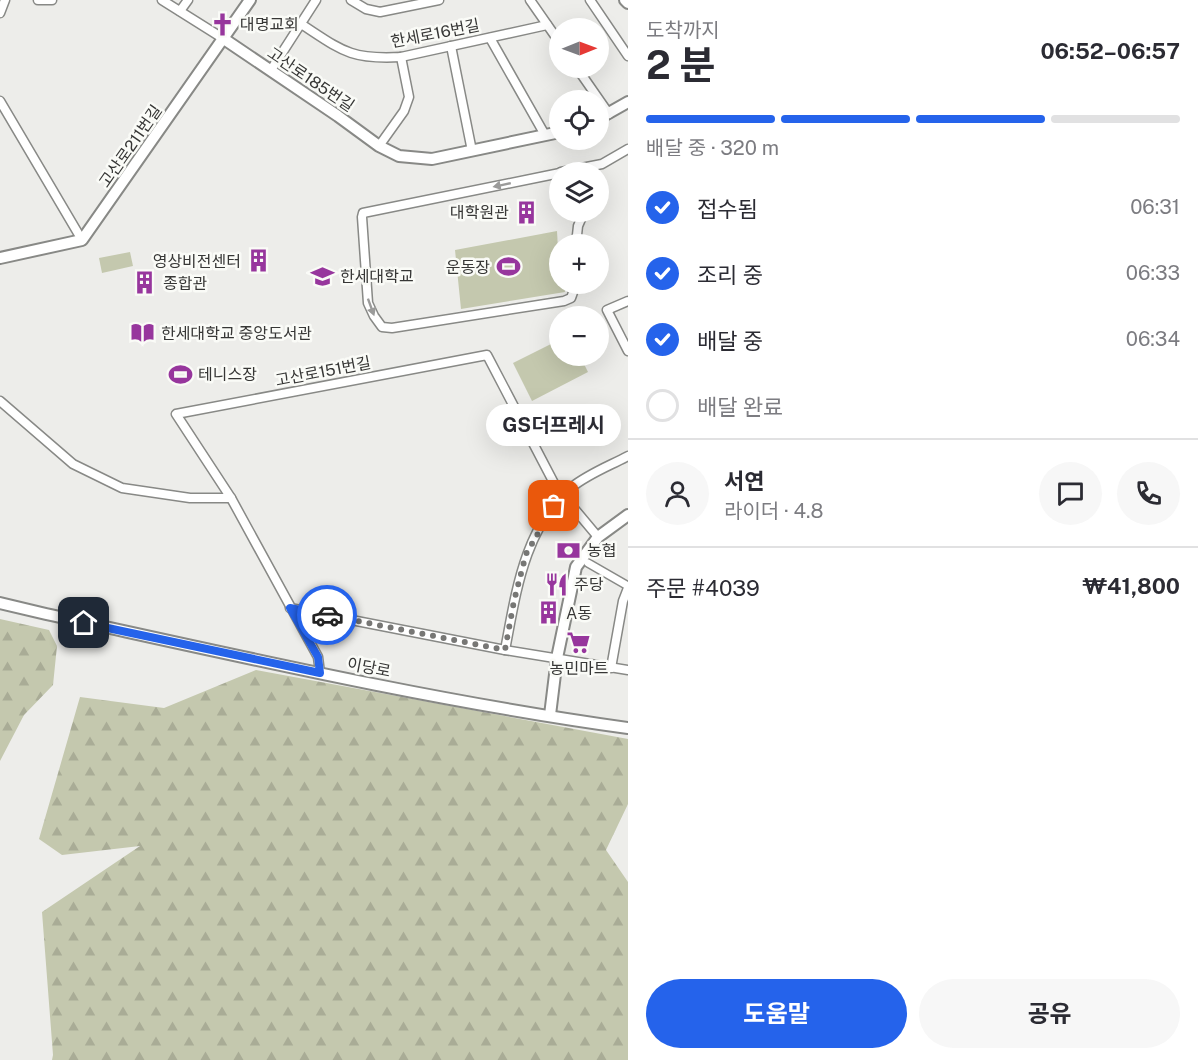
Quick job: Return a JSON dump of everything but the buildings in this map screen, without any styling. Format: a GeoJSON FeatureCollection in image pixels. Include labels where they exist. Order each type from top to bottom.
{"type":"FeatureCollection","features":[{"type":"Feature","properties":{"kind":"street"},"geometry":{"type":"LineString","coordinates":[[0,13],[5,0]]}},
{"type":"Feature","properties":{"kind":"street"},"geometry":{"type":"LineString","coordinates":[[38,0],[52,0]]}},
{"type":"Feature","properties":{"kind":"street"},"geometry":{"type":"LineString","coordinates":[[162,0],[224,39]]}},
{"type":"Feature","properties":{"kind":"street"},"geometry":{"type":"LineString","coordinates":[[180,11],[188,0]]}},
{"type":"Feature","properties":{"kind":"street","name":"고산로211번길"},"geometry":{"type":"LineString","coordinates":[[82,240],[250,0]]}},
{"type":"Feature","properties":{"kind":"street"},"geometry":{"type":"LineString","coordinates":[[271,70],[316,0]]}},
{"type":"Feature","properties":{"kind":"street"},"geometry":{"type":"LineString","coordinates":[[351,0],[366,9],[380,12],[439,0]]}},
{"type":"Feature","properties":{"kind":"street"},"geometry":{"type":"LineString","coordinates":[[366,9],[373,0]]}},
{"type":"Feature","properties":{"kind":"street"},"geometry":{"type":"LineString","coordinates":[[530,0],[549,28]]}},
{"type":"Feature","properties":{"kind":"street"},"geometry":{"type":"LineString","coordinates":[[590,0],[628,56]]}},
{"type":"Feature","properties":{"kind":"street","name":"한세로16번길"},"geometry":{"type":"LineString","coordinates":[[301,24],[345,52],[377,58],[401,57],[547,25]]}},
{"type":"Feature","properties":{"kind":"street"},"geometry":{"type":"LineString","coordinates":[[490,38],[545,135]]}},
{"type":"Feature","properties":{"kind":"street","name":"고산로185번길"},"geometry":{"type":"LineString","coordinates":[[224,39],[379,146],[399,156],[423,159],[549,134]]}},
{"type":"Feature","properties":{"kind":"street"},"geometry":{"type":"LineString","coordinates":[[451,46],[472,151]]}},
{"type":"Feature","properties":{"kind":"street"},"geometry":{"type":"LineString","coordinates":[[379,146],[404,111],[409,98],[401,57]]}},
{"type":"Feature","properties":{"kind":"street"},"geometry":{"type":"LineString","coordinates":[[0,101],[82,240],[0,258]]}},
{"type":"Feature","properties":{"kind":"street"},"geometry":{"type":"LineString","coordinates":[[609,114],[628,102]]}},
{"type":"Feature","properties":{"kind":"street"},"geometry":{"type":"LineString","coordinates":[[605,162],[628,149]]}},
{"type":"Feature","properties":{"kind":"street"},"geometry":{"type":"LineString","coordinates":[[549,175],[363,213],[368,303],[382,327],[392,328],[564,301],[571,298],[572,294]]}},
{"type":"Feature","properties":{"kind":"street"},"geometry":{"type":"LineString","coordinates":[[628,301],[607,310],[628,351]]}},
{"type":"Feature","properties":{"kind":"street","name":"고산로151번길"},"geometry":{"type":"LineString","coordinates":[[320,673],[318,657],[231,498],[176,414],[487,355],[562,496],[598,537]]}},
{"type":"Feature","properties":{"kind":"street"},"geometry":{"type":"LineString","coordinates":[[0,401],[73,464],[122,488],[190,498],[231,498]]}},
{"type":"Feature","properties":{"kind":"street"},"geometry":{"type":"LineString","coordinates":[[505,650],[526,554],[546,517],[562,496],[585,478],[628,456]]}},
{"type":"Feature","properties":{"kind":"street"},"geometry":{"type":"LineString","coordinates":[[549,715],[557,658],[576,567],[598,537],[628,515]]}},
{"type":"Feature","properties":{"kind":"street"},"geometry":{"type":"LineString","coordinates":[[588,563],[628,587],[611,668]]}},
{"type":"Feature","properties":{"kind":"street","name":"이당로"},"geometry":{"type":"LineString","coordinates":[[0,603],[46,615],[320,673],[628,728]]}},
{"type":"Feature","properties":{"kind":"street"},"geometry":{"type":"LineString","coordinates":[[290,608],[505,650],[628,670]]}},
{"type":"Feature","properties":{"kind":"green space","name":"운동장"},"geometry":{"type":"Polygon","coordinates":[[[557,231],[557,234],[549,234],[549,294],[553,294],[461,309],[455,250],[557,231]]]}},
{"type":"Feature","properties":{"kind":"green space"},"geometry":{"type":"Polygon","coordinates":[[[130,252],[133,266],[102,273],[99,258],[130,252]]]}},
{"type":"Feature","properties":{"kind":"green space"},"geometry":{"type":"Polygon","coordinates":[[[549,345],[549,366],[585,366],[588,372],[532,401],[513,363],[549,345]]]}},
{"type":"Feature","properties":{"kind":"green space"},"geometry":{"type":"Polygon","coordinates":[[[0,619],[49,630],[57,646],[53,685],[24,715],[0,761],[0,619]]]}},
{"type":"Feature","properties":{"kind":"green space"},"geometry":{"type":"Polygon","coordinates":[[[256,670],[628,739],[628,804],[606,850],[628,882],[628,1060],[52,1060],[42,912],[140,846],[62,855],[39,839],[80,697],[164,708],[256,670]]]}},
{"type":"Feature","properties":{"kind":"way so far"},"geometry":{"type":"LineString","coordinates":[[327,615],[505,650],[526,554],[554,506]]}},
{"type":"Feature","properties":{"kind":"place","name":"대명교회"},"geometry":{"type":"Point","coordinates":[222,24]}},
{"type":"Feature","properties":{"kind":"place","name":"대학원관"},"geometry":{"type":"Point","coordinates":[527,212]}},
{"type":"Feature","properties":{"kind":"place","name":"영상비전센터"},"geometry":{"type":"Point","coordinates":[259,261]}},
{"type":"Feature","properties":{"kind":"place","name":"운동장"},"geometry":{"type":"Point","coordinates":[508,267]}},
{"type":"Feature","properties":{"kind":"place","name":"한세대학교"},"geometry":{"type":"Point","coordinates":[322,276]}},
{"type":"Feature","properties":{"kind":"place","name":"종합관"},"geometry":{"type":"Point","coordinates":[145,283]}},
{"type":"Feature","properties":{"kind":"place","name":"한세대학교 중앙도서관"},"geometry":{"type":"Point","coordinates":[143,333]}},
{"type":"Feature","properties":{"kind":"place","name":"테니스장"},"geometry":{"type":"Point","coordinates":[180,374]}},
{"type":"Feature","properties":{"kind":"place","name":"GS더프레시"},"geometry":{"type":"Point","coordinates":[554,506]}},
{"type":"Feature","properties":{"kind":"place","name":"농협"},"geometry":{"type":"Point","coordinates":[569,550]}},
{"type":"Feature","properties":{"kind":"place","name":"주당"},"geometry":{"type":"Point","coordinates":[556,584]}},
{"type":"Feature","properties":{"kind":"place","name":"A동"},"geometry":{"type":"Point","coordinates":[548,613]}},
{"type":"Feature","properties":{"kind":"place","name":"농민마트"},"geometry":{"type":"Point","coordinates":[579,643]}},
{"type":"Feature","properties":{"kind":"route"},"geometry":{"type":"LineString","coordinates":[[84,623],[320,673],[318,657],[290,608],[327,615]]}}]}
